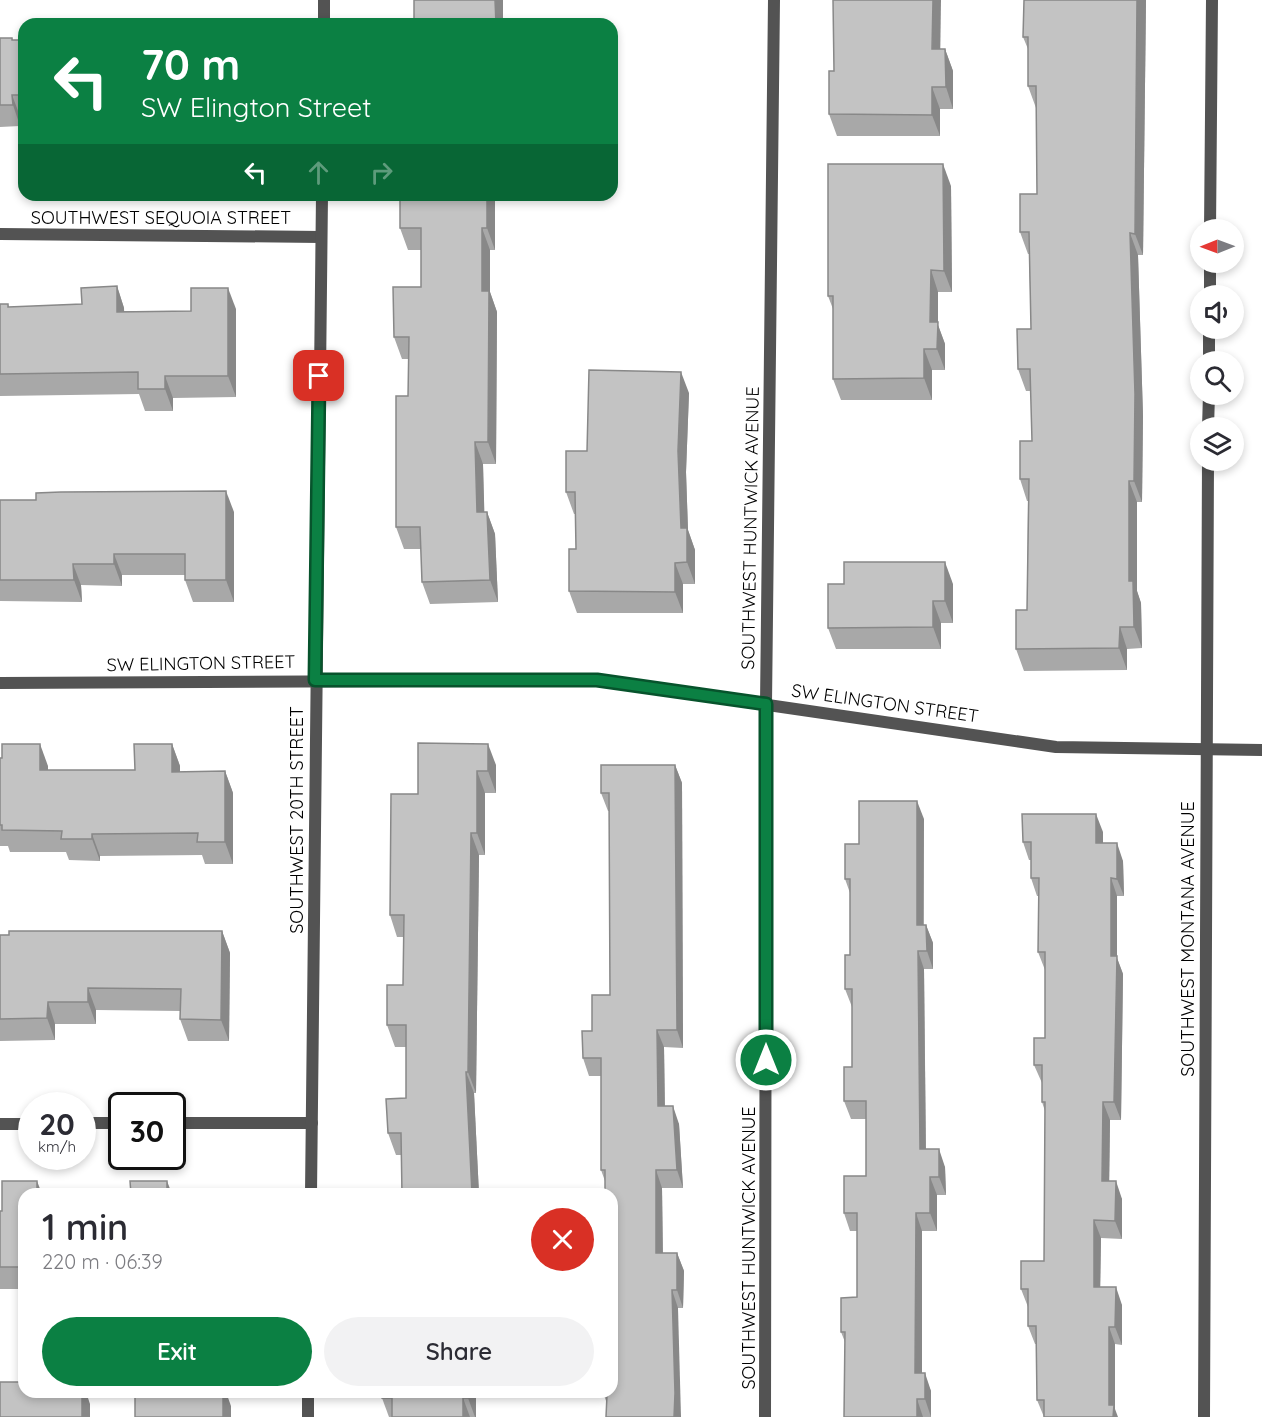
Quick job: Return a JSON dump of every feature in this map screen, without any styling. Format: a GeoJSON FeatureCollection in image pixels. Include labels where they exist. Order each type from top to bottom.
{"type":"FeatureCollection","features":[{"type":"Feature","properties":{"kind":"street"},"geometry":{"type":"LineString","coordinates":[[324,0],[324,18]]}},
{"type":"Feature","properties":{"kind":"street","name":"SOUTHWEST HUNTWICK AVENUE"},"geometry":{"type":"LineString","coordinates":[[765,1417],[766,704],[774,0]]}},
{"type":"Feature","properties":{"kind":"street"},"geometry":{"type":"LineString","coordinates":[[1210,219],[1212,0]]}},
{"type":"Feature","properties":{"kind":"street","name":"SOUTHWEST 20TH STREET"},"geometry":{"type":"LineString","coordinates":[[311,1188],[322,201]]}},
{"type":"Feature","properties":{"kind":"street","name":"SOUTHWEST SEQUOIA STREET"},"geometry":{"type":"LineString","coordinates":[[0,234],[321,237]]}},
{"type":"Feature","properties":{"kind":"street","name":"SOUTHWEST MONTANA AVENUE"},"geometry":{"type":"LineString","coordinates":[[1204,1417],[1208,471]]}},
{"type":"Feature","properties":{"kind":"street","name":"SW ELINGTON STREET"},"geometry":{"type":"LineString","coordinates":[[0,683],[597,680],[1056,747],[1262,750]]}},
{"type":"Feature","properties":{"kind":"street"},"geometry":{"type":"LineString","coordinates":[[186,1123],[312,1123]]}},
{"type":"Feature","properties":{"kind":"street"},"geometry":{"type":"LineString","coordinates":[[0,1124],[18,1124]]}},
{"type":"Feature","properties":{"kind":"street"},"geometry":{"type":"LineString","coordinates":[[308,1398],[308,1417]]}},
{"type":"Feature","properties":{"kind":"building"},"geometry":{"type":"Polygon","coordinates":[[[414,0],[495,0],[496,18],[414,18],[414,0]]]}},
{"type":"Feature","properties":{"kind":"building"},"geometry":{"type":"Polygon","coordinates":[[[833,0],[933,0],[932,49],[945,49],[946,87],[932,87],[932,115],[829,114],[829,71],[834,71],[833,0]]]}},
{"type":"Feature","properties":{"kind":"building"},"geometry":{"type":"Polygon","coordinates":[[[1024,0],[1137,0],[1135,234],[1130,233],[1135,394],[1134,481],[1129,481],[1129,581],[1133,581],[1134,627],[1120,627],[1119,648],[1016,649],[1016,610],[1027,610],[1029,479],[1020,479],[1020,441],[1032,441],[1030,369],[1018,369],[1017,329],[1031,329],[1029,232],[1020,232],[1020,194],[1037,194],[1036,86],[1028,86],[1028,37],[1023,37],[1024,0]]]}},
{"type":"Feature","properties":{"kind":"building"},"geometry":{"type":"Polygon","coordinates":[[[0,38],[12,38],[12,40],[18,40],[18,95],[12,95],[13,105],[0,105],[0,38]]]}},
{"type":"Feature","properties":{"kind":"building"},"geometry":{"type":"Polygon","coordinates":[[[828,164],[943,164],[944,271],[931,270],[930,322],[938,322],[937,349],[924,349],[924,378],[833,379],[833,296],[828,296],[828,164]]]}},
{"type":"Feature","properties":{"kind":"building"},"geometry":{"type":"Polygon","coordinates":[[[400,201],[487,201],[487,228],[482,228],[482,291],[489,291],[488,442],[475,442],[477,512],[487,512],[490,580],[422,582],[420,527],[396,527],[396,396],[408,396],[409,337],[394,337],[393,287],[421,287],[421,228],[400,228],[400,201]]]}},
{"type":"Feature","properties":{"kind":"building"},"geometry":{"type":"Polygon","coordinates":[[[117,286],[117,312],[191,311],[191,288],[228,288],[228,376],[165,376],[165,389],[138,389],[138,372],[0,374],[0,304],[8,304],[8,307],[82,304],[81,288],[117,286]]]}},
{"type":"Feature","properties":{"kind":"building"},"geometry":{"type":"Polygon","coordinates":[[[589,370],[681,372],[678,451],[681,528],[687,528],[687,562],[675,563],[675,592],[569,591],[569,549],[576,549],[575,492],[566,492],[566,451],[587,451],[589,370]]]}},
{"type":"Feature","properties":{"kind":"building"},"geometry":{"type":"Polygon","coordinates":[[[226,491],[226,580],[185,580],[185,554],[114,554],[114,564],[73,564],[74,580],[0,580],[0,500],[36,500],[36,493],[61,492],[226,491]]]}},
{"type":"Feature","properties":{"kind":"building"},"geometry":{"type":"Polygon","coordinates":[[[844,562],[945,562],[945,601],[933,601],[933,627],[828,628],[828,584],[844,584],[844,562]]]}},
{"type":"Feature","properties":{"kind":"building"},"geometry":{"type":"Polygon","coordinates":[[[418,743],[488,744],[488,771],[477,771],[477,833],[471,833],[468,1072],[466,1072],[472,1188],[402,1188],[401,1133],[388,1133],[386,1099],[406,1098],[406,1025],[387,1025],[387,985],[403,985],[404,915],[390,915],[391,794],[418,794],[418,743]]]}},
{"type":"Feature","properties":{"kind":"building"},"geometry":{"type":"Polygon","coordinates":[[[2,744],[40,744],[40,770],[135,770],[134,744],[172,744],[172,772],[225,771],[225,842],[197,842],[198,833],[92,834],[92,839],[61,839],[62,831],[2,830],[2,825],[0,825],[0,758],[2,758],[2,744]]]}},
{"type":"Feature","properties":{"kind":"building"},"geometry":{"type":"Polygon","coordinates":[[[601,765],[675,765],[677,1030],[657,1030],[658,1106],[673,1106],[677,1170],[656,1170],[656,1253],[677,1253],[677,1290],[672,1290],[674,1417],[606,1417],[607,1398],[618,1398],[618,1188],[605,1188],[605,1170],[601,1170],[601,1058],[583,1058],[582,1031],[592,1031],[592,995],[610,995],[609,793],[601,793],[601,765]]]}},
{"type":"Feature","properties":{"kind":"building"},"geometry":{"type":"Polygon","coordinates":[[[859,801],[917,801],[917,925],[926,925],[927,951],[918,951],[920,1149],[939,1149],[939,1177],[930,1177],[930,1213],[916,1213],[915,1373],[925,1373],[925,1399],[917,1399],[917,1417],[844,1417],[845,1332],[841,1332],[841,1298],[857,1297],[857,1213],[844,1213],[844,1176],[866,1176],[866,1101],[844,1101],[844,1067],[852,1067],[852,989],[845,989],[845,955],[850,955],[850,879],[845,879],[845,844],[859,844],[859,801]]]}},
{"type":"Feature","properties":{"kind":"building"},"geometry":{"type":"Polygon","coordinates":[[[1022,814],[1096,814],[1096,843],[1117,843],[1117,879],[1111,878],[1111,956],[1117,956],[1114,1102],[1103,1102],[1102,1181],[1116,1181],[1115,1221],[1094,1220],[1094,1287],[1116,1287],[1115,1327],[1109,1327],[1109,1405],[1114,1405],[1113,1417],[1044,1417],[1044,1400],[1037,1400],[1036,1326],[1028,1326],[1028,1289],[1021,1289],[1021,1261],[1044,1261],[1045,1102],[1042,1102],[1042,1065],[1034,1065],[1034,1038],[1045,1038],[1045,952],[1038,952],[1039,878],[1031,878],[1031,842],[1023,842],[1022,814]]]}},
{"type":"Feature","properties":{"kind":"building"},"geometry":{"type":"Polygon","coordinates":[[[9,931],[222,931],[221,1020],[180,1019],[181,989],[88,988],[88,1002],[48,1002],[47,1018],[0,1019],[0,935],[9,935],[9,931]]]}},
{"type":"Feature","properties":{"kind":"building"},"geometry":{"type":"Polygon","coordinates":[[[2,1181],[37,1181],[37,1188],[18,1188],[18,1267],[0,1267],[0,1211],[2,1211],[2,1181]]]}},
{"type":"Feature","properties":{"kind":"building"},"geometry":{"type":"Polygon","coordinates":[[[130,1181],[167,1181],[167,1188],[131,1188],[130,1181]]]}},
{"type":"Feature","properties":{"kind":"building"},"geometry":{"type":"Polygon","coordinates":[[[0,1382],[18,1382],[18,1398],[82,1398],[82,1417],[0,1417],[0,1382]]]}},
{"type":"Feature","properties":{"kind":"building"},"geometry":{"type":"Polygon","coordinates":[[[135,1398],[223,1398],[223,1417],[135,1417],[135,1398]]]}},
{"type":"Feature","properties":{"kind":"building"},"geometry":{"type":"Polygon","coordinates":[[[392,1398],[463,1398],[463,1417],[392,1417],[392,1398]]]}},
{"type":"Feature","properties":{"kind":"route"},"geometry":{"type":"LineString","coordinates":[[319,376],[315,680],[597,680],[766,704],[766,1060]]}}]}
